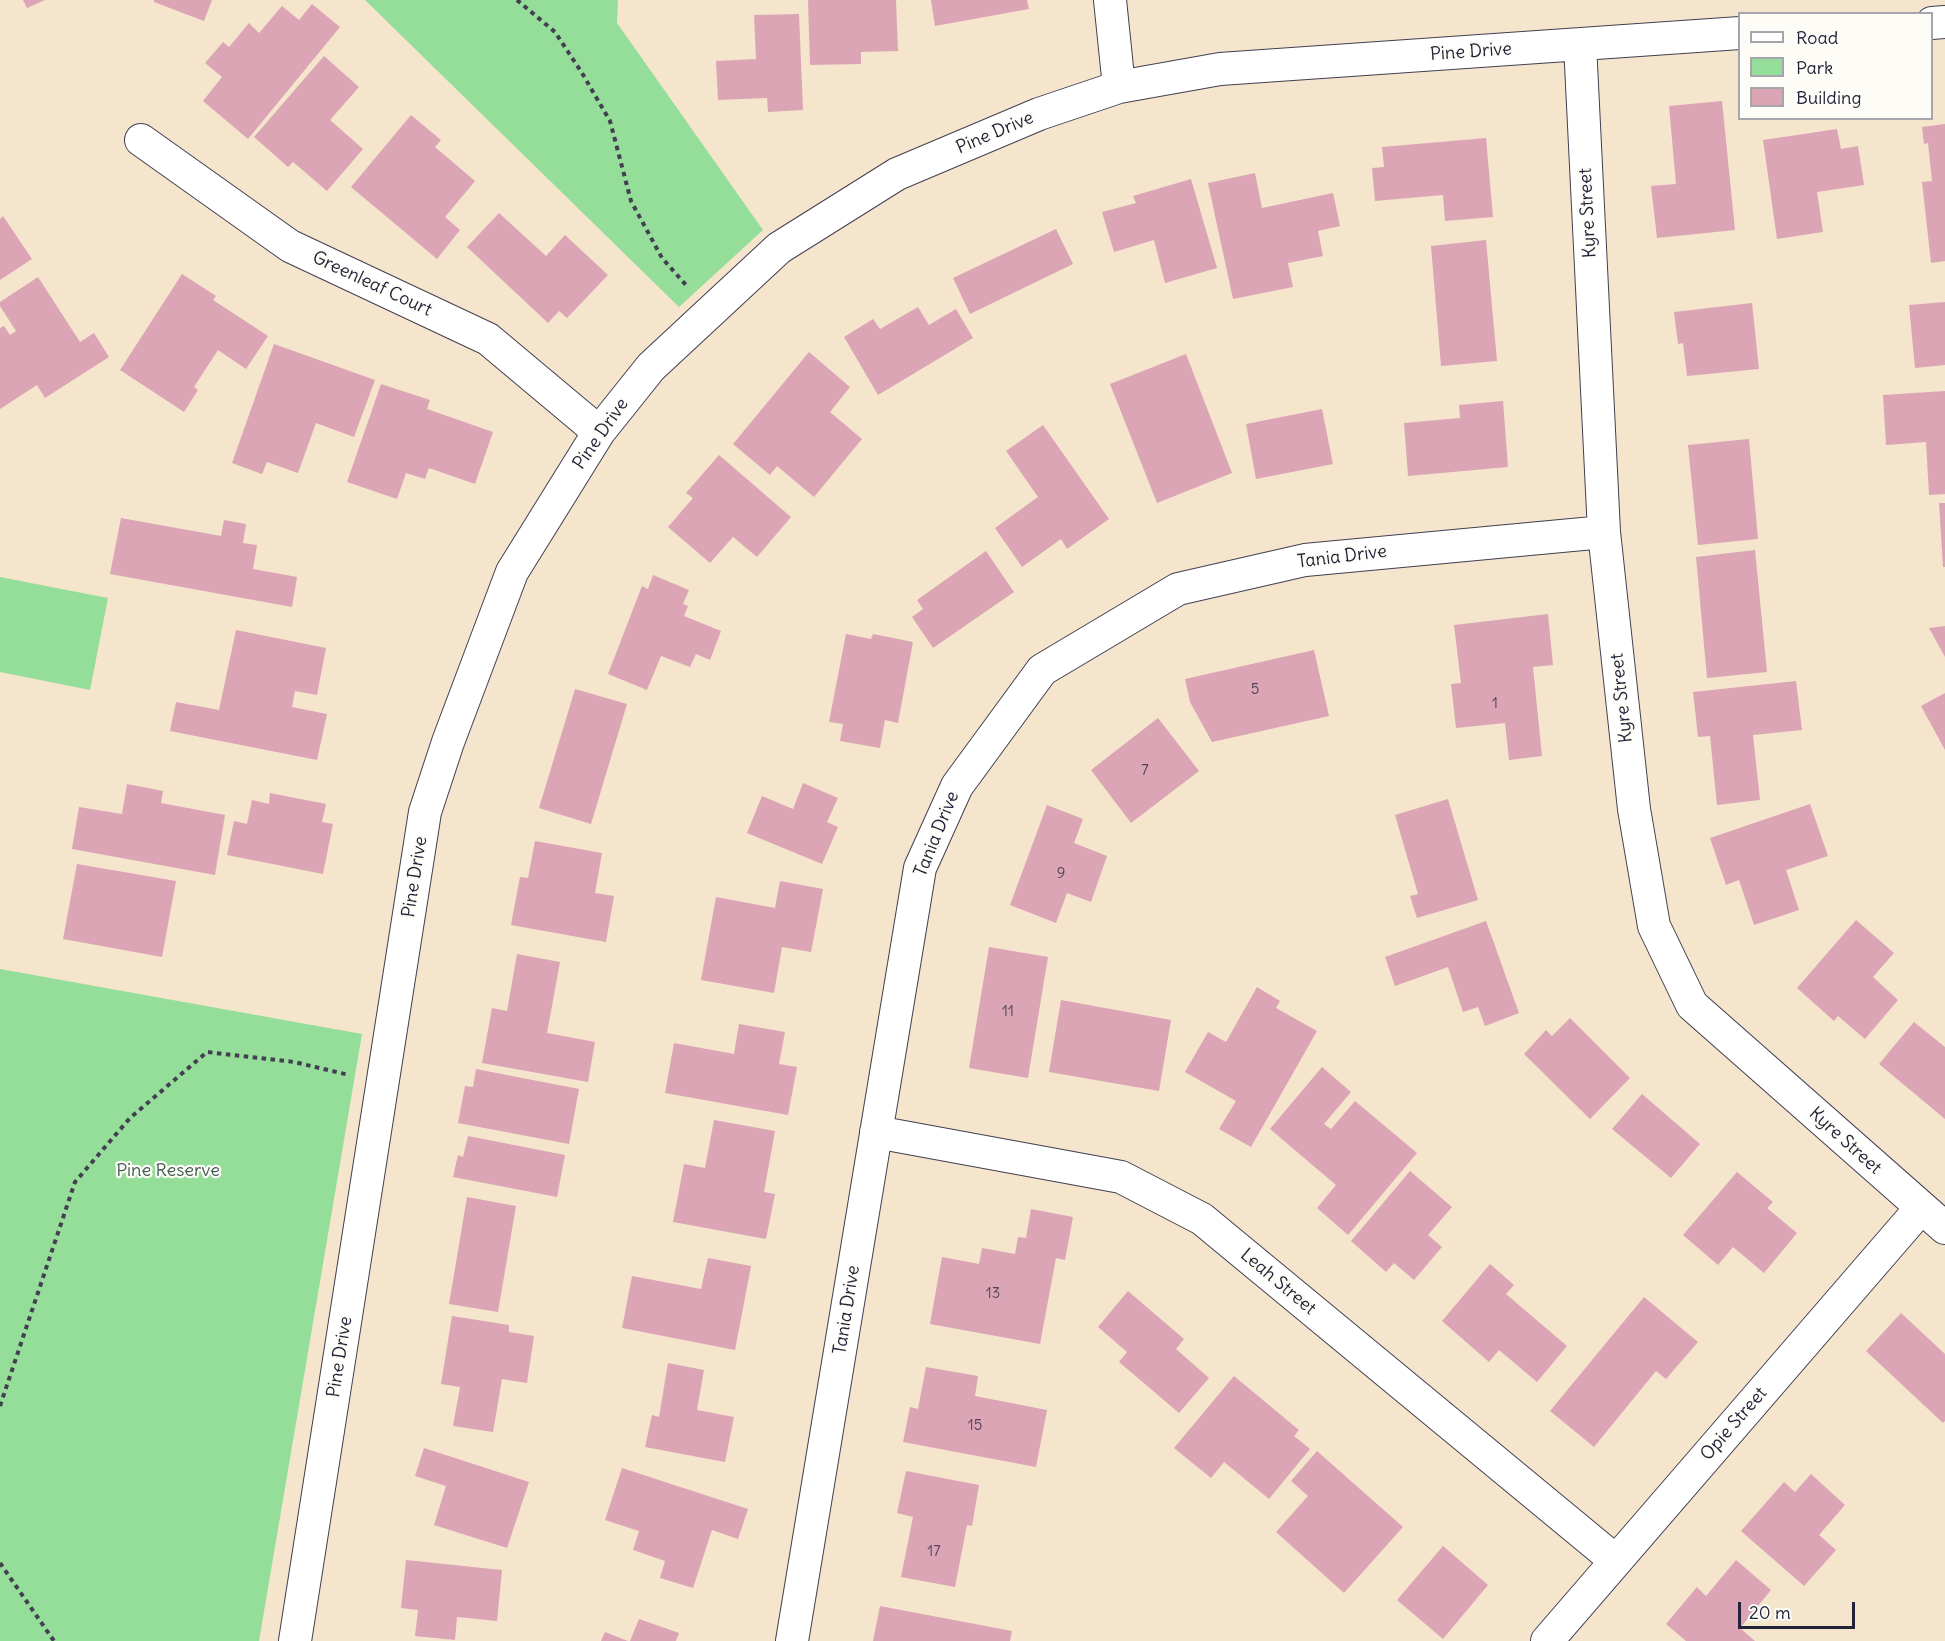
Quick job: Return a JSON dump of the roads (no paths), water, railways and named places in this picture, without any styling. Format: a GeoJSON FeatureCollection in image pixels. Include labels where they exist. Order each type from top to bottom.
{"type":"FeatureCollection","features":[{"type":"Feature","properties":{"kind":"street"},"geometry":{"type":"LineString","coordinates":[[1110,0],[1119,87]]}},
{"type":"Feature","properties":{"kind":"street","name":"Pine Drive"},"geometry":{"type":"LineString","coordinates":[[295,1641],[425,812],[448,742],[512,572],[599,432],[651,368],[779,248],[897,174],[1040,114],[1119,87],[1220,69],[1738,33]]}},
{"type":"Feature","properties":{"kind":"street","name":"Kyre Street"},"geometry":{"type":"LineString","coordinates":[[1580,44],[1604,532],[1634,809],[1654,926],[1692,1005],[1945,1228]]}},
{"type":"Feature","properties":{"kind":"street","name":"Greenleaf Court"},"geometry":{"type":"LineString","coordinates":[[141,141],[290,246],[488,339],[599,432]]}},
{"type":"Feature","properties":{"kind":"street","name":"Tania Drive"},"geometry":{"type":"LineString","coordinates":[[792,1641],[920,868],[957,786],[1042,670],[1178,589],[1305,560],[1604,532]]}},
{"type":"Feature","properties":{"kind":"street","name":"Leah Street"},"geometry":{"type":"LineString","coordinates":[[876,1132],[1121,1177],[1202,1219],[1616,1562]]}},
{"type":"Feature","properties":{"kind":"street","name":"Opie Street"},"geometry":{"type":"LineString","coordinates":[[1547,1641],[1921,1208]]}},
{"type":"Feature","properties":{"kind":"park label","name":"Pine Reserve"},"geometry":{"type":"Point","coordinates":[168,1171]}}]}
